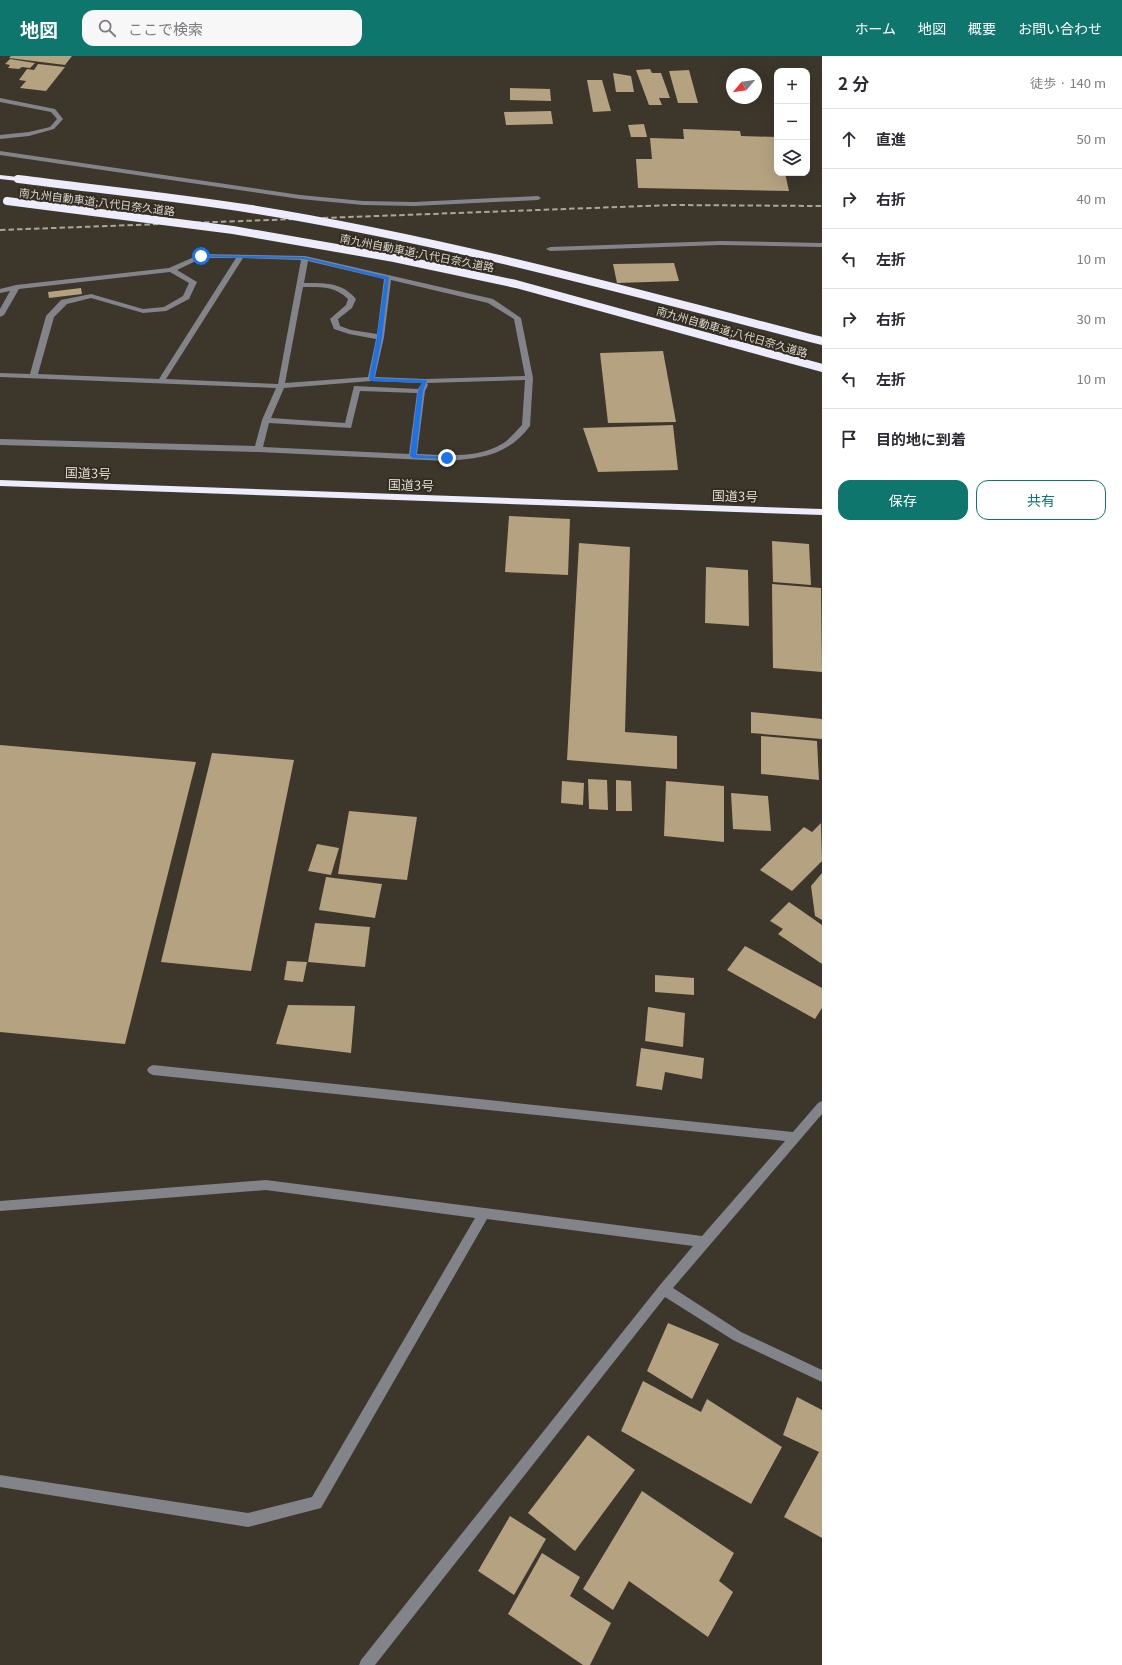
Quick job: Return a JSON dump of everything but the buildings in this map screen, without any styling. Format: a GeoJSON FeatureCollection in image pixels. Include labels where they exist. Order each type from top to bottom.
{"type":"FeatureCollection","features":[{"type":"Feature","properties":{"kind":"highway","name":"南九州自動車道;八代日奈久道路"},"geometry":{"type":"LineString","coordinates":[[0,177],[250,209],[410,238],[529,265],[822,342]]}},
{"type":"Feature","properties":{"kind":"highway","name":"南九州自動車道;八代日奈久道路"},"geometry":{"type":"LineString","coordinates":[[4,201],[233,230],[394,258],[516,284],[822,368]]}},
{"type":"Feature","properties":{"kind":"highway","name":"国道3号"},"geometry":{"type":"LineString","coordinates":[[0,483],[822,512]]}},
{"type":"Feature","properties":{"kind":"street"},"geometry":{"type":"LineString","coordinates":[[0,100],[53,110],[60,119],[52,128],[29,134],[0,137]]}},
{"type":"Feature","properties":{"kind":"street"},"geometry":{"type":"LineString","coordinates":[[0,153],[300,197],[363,203],[414,204],[538,198]]}},
{"type":"Feature","properties":{"kind":"street"},"geometry":{"type":"LineString","coordinates":[[550,249],[720,243],[822,245]]}},
{"type":"Feature","properties":{"kind":"street"},"geometry":{"type":"LineString","coordinates":[[0,291],[16,287],[171,270],[201,256],[304,258],[490,302],[517,318],[530,378],[526,426],[505,446],[478,456],[447,458],[258,449],[0,442]]}},
{"type":"Feature","properties":{"kind":"street"},"geometry":{"type":"LineString","coordinates":[[161,381],[241,256]]}},
{"type":"Feature","properties":{"kind":"street"},"geometry":{"type":"LineString","coordinates":[[258,449],[266,420],[281,386],[304,258]]}},
{"type":"Feature","properties":{"kind":"street"},"geometry":{"type":"LineString","coordinates":[[33,377],[50,316],[64,302],[91,296],[143,311],[166,309],[186,297],[193,282],[171,270]]}},
{"type":"Feature","properties":{"kind":"street"},"geometry":{"type":"LineString","coordinates":[[371,379],[380,337],[388,278]]}},
{"type":"Feature","properties":{"kind":"street"},"geometry":{"type":"LineString","coordinates":[[300,285],[324,285],[343,290],[352,299],[349,306],[334,319],[337,327],[349,332],[380,337]]}},
{"type":"Feature","properties":{"kind":"street"},"geometry":{"type":"LineString","coordinates":[[0,315],[16,287]]}},
{"type":"Feature","properties":{"kind":"street"},"geometry":{"type":"LineString","coordinates":[[0,375],[281,386],[371,379],[426,381],[530,378]]}},
{"type":"Feature","properties":{"kind":"street"},"geometry":{"type":"LineString","coordinates":[[413,456],[420,391],[426,381]]}},
{"type":"Feature","properties":{"kind":"street"},"geometry":{"type":"LineString","coordinates":[[266,420],[348,426],[357,388],[420,391]]}},
{"type":"Feature","properties":{"kind":"street"},"geometry":{"type":"LineString","coordinates":[[154,1070],[796,1137]]}},
{"type":"Feature","properties":{"kind":"street"},"geometry":{"type":"LineString","coordinates":[[366,1665],[664,1288],[822,1106]]}},
{"type":"Feature","properties":{"kind":"street"},"geometry":{"type":"LineString","coordinates":[[0,1206],[266,1185],[704,1242]]}},
{"type":"Feature","properties":{"kind":"street"},"geometry":{"type":"LineString","coordinates":[[0,1481],[248,1520],[316,1503],[484,1213]]}},
{"type":"Feature","properties":{"kind":"street"},"geometry":{"type":"LineString","coordinates":[[664,1288],[737,1336],[822,1376]]}},
{"type":"Feature","properties":{"kind":"railway"},"geometry":{"type":"LineString","coordinates":[[0,230],[672,205],[822,206]]}},
{"type":"Feature","properties":{"kind":"route"},"geometry":{"type":"LineString","coordinates":[[201,256],[304,258],[388,278],[380,337],[371,379],[426,381],[420,391],[413,456],[447,458]]}}]}
